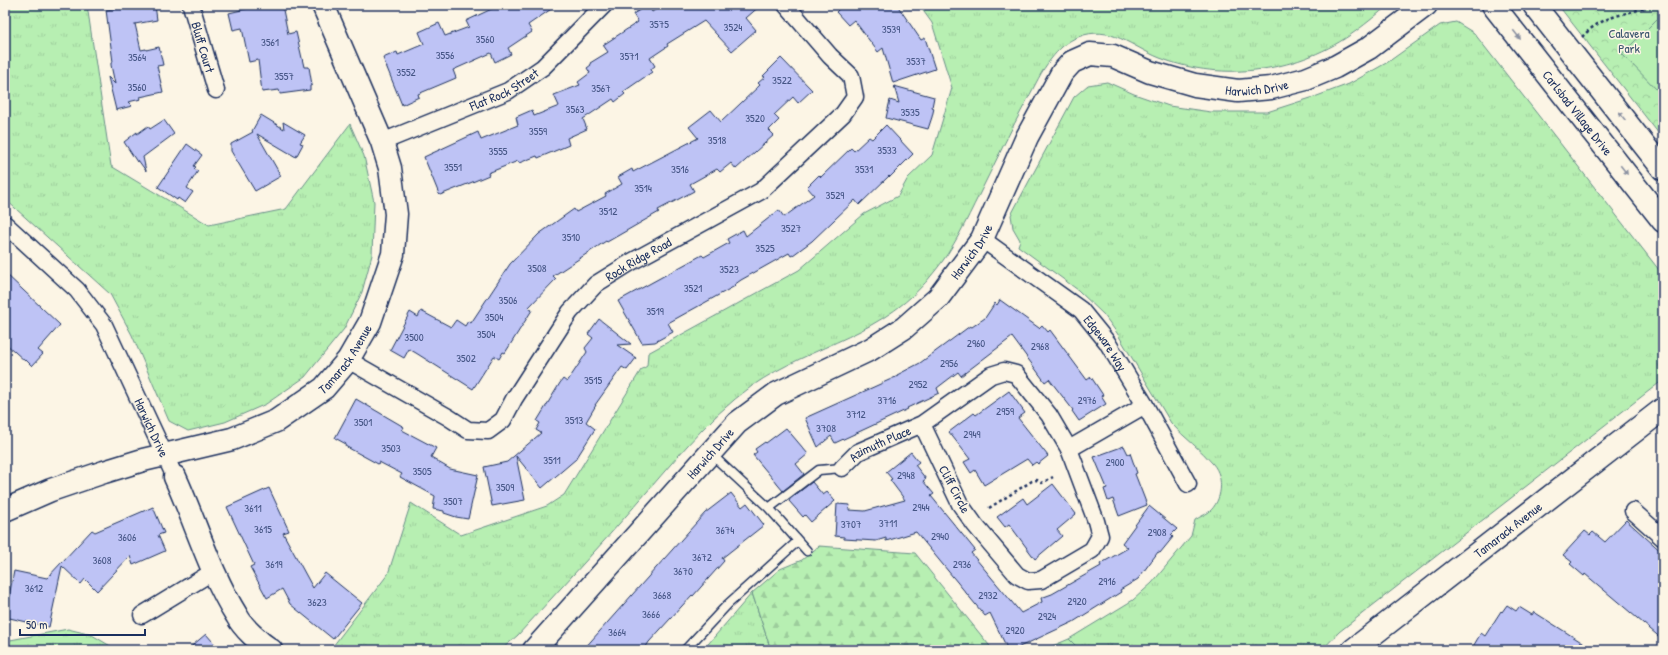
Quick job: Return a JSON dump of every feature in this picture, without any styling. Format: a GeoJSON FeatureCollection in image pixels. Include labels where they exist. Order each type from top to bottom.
{"type":"FeatureCollection","features":[{"type":"Feature","properties":{"kind":"main road","name":"Tamarack Avenue"},"geometry":{"type":"LineString","coordinates":[[5,510],[51,490],[104,472],[143,460],[232,439],[276,421],[324,388],[348,360],[370,322],[393,254],[396,214],[390,168],[382,142],[323,5]]}},
{"type":"Feature","properties":{"kind":"main road","name":"Harwich Drive"},"geometry":{"type":"LineString","coordinates":[[534,650],[737,423],[776,394],[871,349],[904,328],[938,298],[982,238],[1027,137],[1062,73],[1072,62],[1090,54],[1113,56],[1150,72],[1195,85],[1238,91],[1271,88],[1306,79],[1342,63],[1369,48],[1426,5]]}},
{"type":"Feature","properties":{"kind":"main road","name":"Carlsbad Village Drive"},"geometry":{"type":"LineString","coordinates":[[1493,5],[1663,221]]}},
{"type":"Feature","properties":{"kind":"main road"},"geometry":{"type":"LineString","coordinates":[[1534,5],[1663,169]]}},
{"type":"Feature","properties":{"kind":"main road","name":"Tamarack Avenue"},"geometry":{"type":"LineString","coordinates":[[1353,650],[1663,409]]}},
{"type":"Feature","properties":{"kind":"main road","name":"Harwich Drive"},"geometry":{"type":"LineString","coordinates":[[175,477],[214,571],[237,618],[263,644],[272,650]]}},
{"type":"Feature","properties":{"kind":"street","name":"Bluff Court"},"geometry":{"type":"LineString","coordinates":[[191,5],[216,90]]}},
{"type":"Feature","properties":{"kind":"street","name":"Flat Rock Street"},"geometry":{"type":"LineString","coordinates":[[382,142],[508,91],[543,67],[604,5]]}},
{"type":"Feature","properties":{"kind":"street","name":"Rock Ridge Road"},"geometry":{"type":"LineString","coordinates":[[348,360],[468,430],[488,431],[503,420],[514,399],[570,312],[596,284],[633,261],[760,191],[843,114],[855,97],[851,76],[830,56],[786,5]]}},
{"type":"Feature","properties":{"kind":"street","name":"Harwich Drive"},"geometry":{"type":"LineString","coordinates":[[5,224],[77,290],[104,325],[150,427],[175,477]]}},
{"type":"Feature","properties":{"kind":"street","name":"Edgeware Way"},"geometry":{"type":"LineString","coordinates":[[982,238],[1081,310],[1107,342],[1145,405],[1188,484]]}},
{"type":"Feature","properties":{"kind":"street","name":"Cliff Circle"},"geometry":{"type":"LineString","coordinates":[[1004,371],[1016,374],[1049,415],[1068,449],[1096,521],[1100,536],[1092,550],[1041,580],[1028,581],[1017,575],[975,525],[960,504],[922,424],[991,375],[1004,371]]}},
{"type":"Feature","properties":{"kind":"street"},"geometry":{"type":"LineString","coordinates":[[1068,449],[1145,405]]}},
{"type":"Feature","properties":{"kind":"street","name":"Azimuth Place"},"geometry":{"type":"LineString","coordinates":[[842,468],[858,452],[922,424]]}},
{"type":"Feature","properties":{"kind":"street"},"geometry":{"type":"LineString","coordinates":[[1633,511],[1663,538]]}},
{"type":"Feature","properties":{"kind":"street"},"geometry":{"type":"LineString","coordinates":[[142,614],[214,571]]}},
{"type":"Feature","properties":{"kind":"lane"},"geometry":{"type":"LineString","coordinates":[[710,452],[769,508],[807,551]]}},
{"type":"Feature","properties":{"kind":"lane"},"geometry":{"type":"LineString","coordinates":[[769,508],[818,470],[842,468]]}},
{"type":"Feature","properties":{"kind":"lane"},"geometry":{"type":"LineString","coordinates":[[685,650],[728,604],[798,541]]}},
{"type":"Feature","properties":{"kind":"path"},"geometry":{"type":"LineString","coordinates":[[1582,38],[1595,25],[1607,19],[1641,10],[1652,5]]}},
{"type":"Feature","properties":{"kind":"path"},"geometry":{"type":"LineString","coordinates":[[989,508],[1032,481],[1037,480],[1042,483],[1053,478]]}},
{"type":"Feature","properties":{"kind":"green space"},"geometry":{"type":"Polygon","coordinates":[[[5,5],[87,5],[111,166],[209,225],[286,209],[350,124],[364,156],[374,202],[372,255],[362,292],[344,329],[305,377],[266,404],[225,422],[188,431],[169,421],[132,335],[110,294],[5,199],[5,5]]]}},
{"type":"Feature","properties":{"kind":"green space"},"geometry":{"type":"Polygon","coordinates":[[[919,5],[1388,5],[1360,28],[1334,45],[1311,56],[1286,64],[1261,69],[1235,71],[1210,70],[1184,66],[1160,58],[1120,38],[1100,33],[1078,37],[1070,41],[1057,52],[1044,68],[954,244],[942,262],[916,293],[872,325],[776,371],[735,399],[689,444],[619,524],[518,635],[501,650],[330,650],[388,574],[411,503],[461,535],[547,506],[564,495],[641,370],[647,366],[648,353],[799,270],[864,214],[898,196],[908,178],[932,155],[952,88],[932,23],[919,5]]]}},
{"type":"Feature","properties":{"kind":"green space","name":"Calavera Park"},"geometry":{"type":"Polygon","coordinates":[[[1558,5],[1663,5],[1663,139],[1558,5]]]}},
{"type":"Feature","properties":{"kind":"green space"},"geometry":{"type":"Polygon","coordinates":[[[1663,13],[1663,96],[1622,54],[1663,13]]]}},
{"type":"Feature","properties":{"kind":"green space"},"geometry":{"type":"Polygon","coordinates":[[[1456,22],[1474,33],[1663,275],[1663,380],[1339,632],[1322,650],[1080,650],[1069,639],[1133,600],[1152,583],[1191,536],[1195,520],[1209,512],[1217,502],[1220,482],[1217,470],[1213,464],[1171,423],[1117,333],[1104,315],[1078,290],[1018,246],[1020,240],[1013,228],[1011,215],[1074,97],[1088,85],[1107,82],[1134,94],[1169,106],[1211,112],[1267,112],[1349,84],[1388,62],[1440,25],[1456,22]]]}},
{"type":"Feature","properties":{"kind":"green space"},"geometry":{"type":"Polygon","coordinates":[[[819,546],[915,553],[993,650],[771,650],[752,593],[780,569],[802,560],[819,546]]]}},
{"type":"Feature","properties":{"kind":"green space"},"geometry":{"type":"Polygon","coordinates":[[[752,593],[771,650],[703,650],[752,593]]]}},
{"type":"Feature","properties":{"kind":"green space"},"geometry":{"type":"Polygon","coordinates":[[[68,629],[92,635],[117,650],[5,650],[5,641],[68,629]]]}},
{"type":"Feature","properties":{"kind":"green space"},"geometry":{"type":"Polygon","coordinates":[[[1069,639],[1080,650],[1043,650],[1069,639]]]}},
{"type":"Feature","properties":{"kind":"building"},"geometry":{"type":"Polygon","coordinates":[[[140,5],[155,5],[157,20],[135,24],[141,50],[159,47],[163,65],[157,66],[163,92],[140,97],[141,99],[128,102],[132,106],[116,110],[108,77],[115,84],[111,65],[113,62],[106,10],[140,5]]]}},
{"type":"Feature","properties":{"kind":"building"},"geometry":{"type":"Polygon","coordinates":[[[262,5],[282,5],[288,34],[296,32],[304,67],[309,67],[312,85],[310,86],[310,90],[280,94],[279,90],[262,92],[258,60],[249,62],[242,28],[233,30],[229,13],[262,5]]]}},
{"type":"Feature","properties":{"kind":"building"},"geometry":{"type":"Polygon","coordinates":[[[500,5],[557,5],[528,25],[532,32],[508,48],[511,54],[495,62],[491,53],[453,70],[456,78],[418,94],[419,97],[402,105],[383,58],[397,52],[398,55],[424,44],[419,32],[439,23],[445,36],[469,27],[466,21],[500,5]]]}},
{"type":"Feature","properties":{"kind":"building"},"geometry":{"type":"Polygon","coordinates":[[[648,5],[652,12],[663,5],[761,5],[746,18],[756,30],[732,51],[704,21],[667,44],[668,46],[650,58],[655,66],[651,69],[652,72],[623,92],[625,94],[615,102],[613,99],[583,119],[587,129],[567,138],[569,145],[538,158],[537,156],[519,163],[518,161],[488,173],[489,175],[470,183],[440,195],[439,194],[424,157],[478,132],[481,140],[518,125],[516,117],[532,110],[534,116],[559,106],[554,95],[580,85],[578,82],[590,73],[587,68],[591,65],[590,63],[608,52],[603,45],[638,22],[633,14],[648,5]]]}},
{"type":"Feature","properties":{"kind":"building"},"geometry":{"type":"Polygon","coordinates":[[[843,5],[897,5],[921,40],[925,38],[935,69],[893,83],[883,48],[878,52],[854,20],[848,25],[836,12],[843,5]]]}},
{"type":"Feature","properties":{"kind":"building"},"geometry":{"type":"Polygon","coordinates":[[[781,58],[812,90],[798,103],[793,97],[774,115],[779,120],[769,130],[774,135],[736,169],[731,163],[720,172],[717,169],[690,184],[694,191],[658,210],[659,212],[607,242],[606,241],[553,276],[556,279],[528,308],[532,310],[505,353],[503,352],[499,359],[494,356],[473,389],[409,349],[404,358],[390,350],[410,312],[418,317],[421,311],[451,327],[456,320],[465,326],[468,321],[471,323],[510,264],[539,234],[574,209],[576,212],[606,196],[605,194],[622,184],[618,177],[632,169],[633,172],[698,138],[689,127],[711,110],[721,122],[760,85],[758,83],[765,77],[763,76],[781,58]]]}},
{"type":"Feature","properties":{"kind":"building"},"geometry":{"type":"Polygon","coordinates":[[[894,86],[934,97],[932,107],[934,108],[928,129],[886,118],[890,100],[899,103],[894,86]]]}},
{"type":"Feature","properties":{"kind":"building"},"geometry":{"type":"Polygon","coordinates":[[[261,115],[284,129],[283,122],[305,135],[300,143],[303,144],[296,157],[257,134],[281,176],[255,191],[231,151],[231,144],[253,132],[252,131],[261,115]]]}},
{"type":"Feature","properties":{"kind":"building"},"geometry":{"type":"Polygon","coordinates":[[[164,120],[174,134],[143,157],[146,171],[138,160],[137,162],[124,142],[137,132],[137,134],[148,126],[150,129],[164,120]]]}},
{"type":"Feature","properties":{"kind":"building"},"geometry":{"type":"Polygon","coordinates":[[[886,125],[913,154],[859,205],[855,200],[812,241],[793,255],[791,256],[789,253],[741,280],[734,285],[735,286],[668,323],[673,332],[655,342],[642,343],[618,301],[702,255],[704,257],[729,243],[727,239],[743,230],[746,236],[779,210],[784,217],[814,195],[807,187],[819,175],[821,177],[851,148],[854,151],[869,137],[872,139],[886,125]]]}},
{"type":"Feature","properties":{"kind":"building"},"geometry":{"type":"Polygon","coordinates":[[[187,144],[202,155],[194,166],[196,167],[194,169],[198,171],[187,188],[193,192],[185,203],[178,198],[177,200],[158,187],[187,144]]]}},
{"type":"Feature","properties":{"kind":"building"},"geometry":{"type":"Polygon","coordinates":[[[5,273],[60,325],[38,350],[43,354],[32,366],[5,343],[5,273]]]}},
{"type":"Feature","properties":{"kind":"building"},"geometry":{"type":"Polygon","coordinates":[[[1000,300],[1039,328],[1042,325],[1048,332],[1050,330],[1087,380],[1091,377],[1103,395],[1101,396],[1106,404],[1079,421],[1072,411],[1073,410],[1049,379],[1045,382],[1012,337],[961,376],[958,372],[937,388],[939,393],[835,443],[831,436],[818,447],[805,418],[898,376],[897,375],[920,363],[970,326],[972,327],[985,318],[995,303],[997,305],[1000,300]]]}},
{"type":"Feature","properties":{"kind":"building"},"geometry":{"type":"Polygon","coordinates":[[[599,319],[631,344],[617,345],[636,358],[627,370],[622,367],[595,405],[586,422],[595,429],[576,459],[542,488],[516,456],[525,500],[492,506],[484,467],[507,462],[541,433],[536,430],[540,423],[537,421],[560,383],[563,379],[567,382],[587,352],[585,348],[593,338],[588,334],[599,319]]]}},
{"type":"Feature","properties":{"kind":"building"},"geometry":{"type":"Polygon","coordinates":[[[1009,391],[1025,413],[1018,418],[1048,456],[1038,464],[1036,462],[1032,465],[1027,459],[984,485],[975,470],[971,473],[964,462],[970,459],[949,432],[974,413],[976,415],[1009,391]]]}},
{"type":"Feature","properties":{"kind":"building"},"geometry":{"type":"Polygon","coordinates":[[[356,399],[404,427],[402,430],[436,448],[431,457],[438,462],[450,469],[478,475],[468,519],[456,517],[444,513],[444,511],[433,509],[435,496],[400,477],[402,474],[379,462],[378,464],[345,446],[346,444],[335,438],[356,399]]]}},
{"type":"Feature","properties":{"kind":"building"},"geometry":{"type":"Polygon","coordinates":[[[786,428],[808,454],[796,464],[804,474],[783,491],[753,455],[757,452],[755,449],[765,442],[766,443],[786,428]]]}},
{"type":"Feature","properties":{"kind":"building"},"geometry":{"type":"Polygon","coordinates":[[[1124,446],[1128,454],[1130,453],[1137,473],[1135,474],[1147,505],[1119,516],[1113,499],[1108,501],[1104,489],[1107,488],[1094,457],[1124,446]]]}},
{"type":"Feature","properties":{"kind":"building"},"geometry":{"type":"Polygon","coordinates":[[[911,452],[919,462],[915,465],[926,479],[923,481],[934,494],[931,496],[975,550],[971,553],[1021,613],[1042,602],[1041,598],[1052,594],[1101,566],[1100,564],[1128,548],[1122,543],[1149,506],[1177,529],[1171,535],[1173,537],[1160,553],[1158,552],[1138,579],[1120,590],[1121,592],[1073,622],[1013,650],[1008,650],[990,613],[985,616],[916,532],[886,541],[886,538],[876,541],[844,539],[844,537],[835,536],[837,504],[850,505],[849,510],[865,511],[905,500],[886,472],[911,452]]]}},
{"type":"Feature","properties":{"kind":"building"},"geometry":{"type":"Polygon","coordinates":[[[812,482],[823,495],[827,492],[835,501],[811,522],[805,515],[803,517],[789,501],[812,482]]]}},
{"type":"Feature","properties":{"kind":"building"},"geometry":{"type":"Polygon","coordinates":[[[1053,484],[1076,514],[1057,530],[1062,536],[1035,559],[1009,524],[1005,527],[997,517],[1023,498],[1027,504],[1053,484]]]}},
{"type":"Feature","properties":{"kind":"building"},"geometry":{"type":"Polygon","coordinates":[[[269,488],[289,531],[283,533],[313,588],[325,573],[362,603],[333,639],[290,604],[282,589],[267,598],[250,567],[254,565],[227,507],[269,488]]]}},
{"type":"Feature","properties":{"kind":"building"},"geometry":{"type":"Polygon","coordinates":[[[731,493],[742,507],[747,503],[764,525],[722,558],[724,561],[649,642],[644,650],[583,650],[705,513],[731,493]]]}},
{"type":"Feature","properties":{"kind":"building"},"geometry":{"type":"Polygon","coordinates":[[[153,507],[164,533],[158,535],[165,551],[133,565],[130,556],[97,591],[85,579],[81,584],[62,566],[49,627],[5,617],[14,571],[47,578],[92,530],[95,532],[153,507]]]}},
{"type":"Feature","properties":{"kind":"building"},"geometry":{"type":"Polygon","coordinates":[[[1626,520],[1663,553],[1663,640],[1585,574],[1584,576],[1570,564],[1572,562],[1563,555],[1585,531],[1590,535],[1593,532],[1605,542],[1626,520]]]}},
{"type":"Feature","properties":{"kind":"building"},"geometry":{"type":"Polygon","coordinates":[[[1507,605],[1516,611],[1519,607],[1532,615],[1534,612],[1594,650],[1471,650],[1481,633],[1485,636],[1501,611],[1502,612],[1507,605]]]}},
{"type":"Feature","properties":{"kind":"building"},"geometry":{"type":"Polygon","coordinates":[[[206,634],[220,650],[187,650],[206,634]]]}}]}
